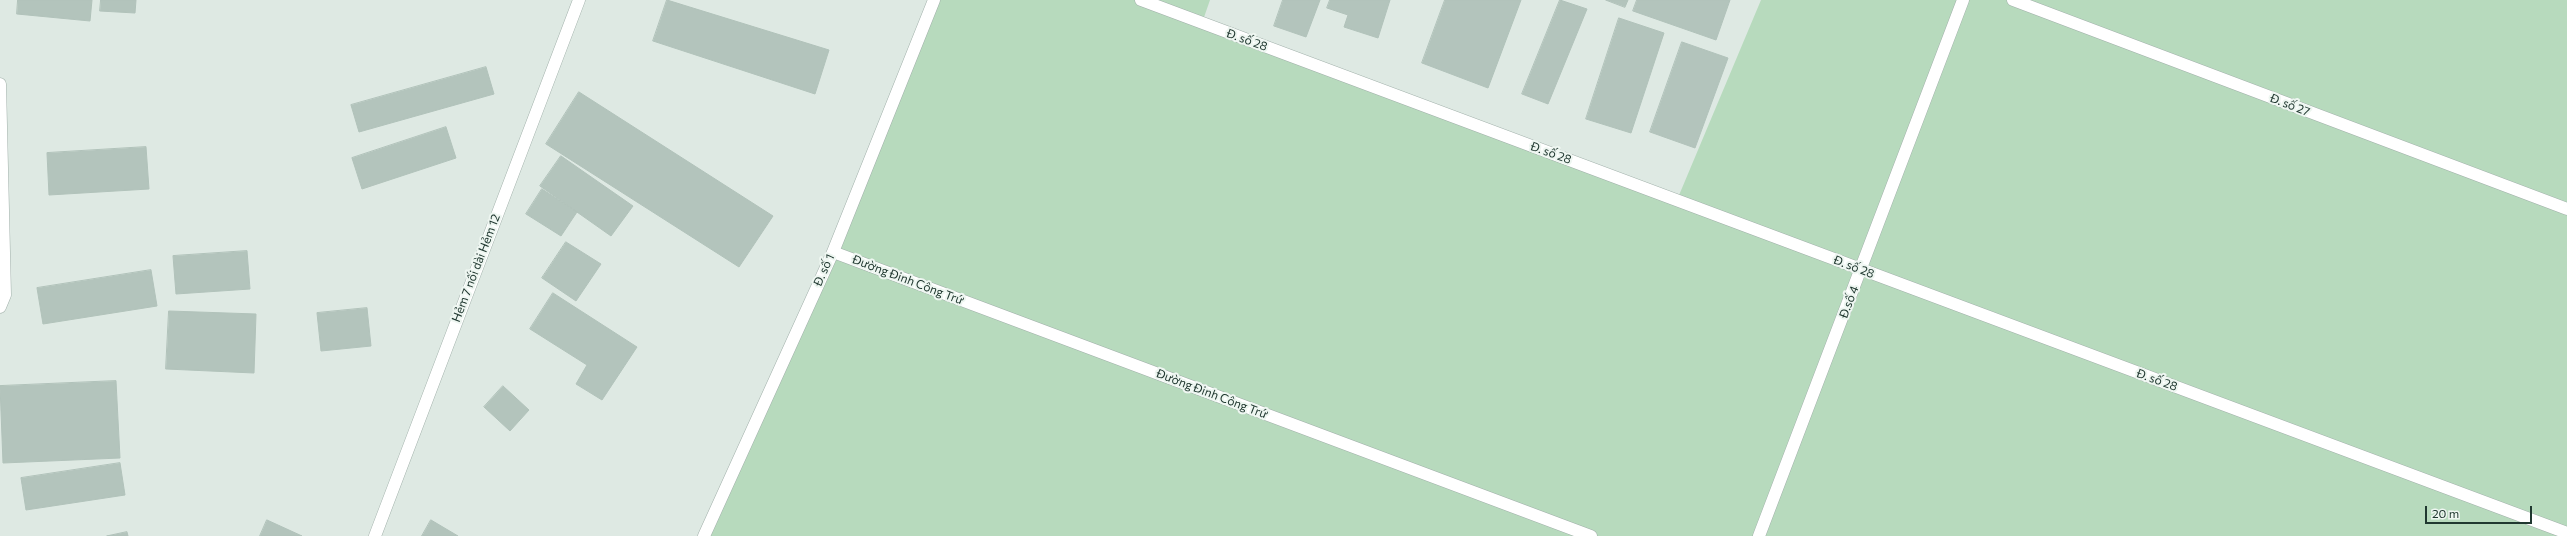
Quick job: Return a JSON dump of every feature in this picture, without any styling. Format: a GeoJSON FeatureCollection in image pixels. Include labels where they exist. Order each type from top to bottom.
{"type":"FeatureCollection","features":[{"type":"Feature","properties":{"kind":"street","name":"Hẻm 7 nối dài Hẻm 12"},"geometry":{"type":"LineString","coordinates":[[375,536],[579,0]]}},
{"type":"Feature","properties":{"kind":"street","name":"Đ. số 1"},"geometry":{"type":"LineString","coordinates":[[704,536],[833,252],[934,0]]}},
{"type":"Feature","properties":{"kind":"street","name":"Đ. số 28"},"geometry":{"type":"LineString","coordinates":[[1141,0],[2567,533]]}},
{"type":"Feature","properties":{"kind":"street","name":"Đ.số 4"},"geometry":{"type":"LineString","coordinates":[[1759,536],[1963,0]]}},
{"type":"Feature","properties":{"kind":"street","name":"Đ. số 27"},"geometry":{"type":"LineString","coordinates":[[2013,0],[2567,209]]}},
{"type":"Feature","properties":{"kind":"street"},"geometry":{"type":"LineString","coordinates":[[0,84],[4,295],[0,307]]}},
{"type":"Feature","properties":{"kind":"street","name":"Đường Đinh Công Trứ"},"geometry":{"type":"LineString","coordinates":[[833,252],[1591,536]]}},
{"type":"Feature","properties":{"kind":"green space"},"geometry":{"type":"Polygon","coordinates":[[[934,0],[1210,0],[1202,23],[1677,200],[1761,0],[2567,0],[2567,536],[704,536],[833,252],[934,0]]]}},
{"type":"Feature","properties":{"kind":"building"},"geometry":{"type":"Polygon","coordinates":[[[18,0],[92,0],[90,21],[17,14],[18,0]]]}},
{"type":"Feature","properties":{"kind":"building"},"geometry":{"type":"Polygon","coordinates":[[[101,0],[136,0],[135,13],[100,11],[101,0]]]}},
{"type":"Feature","properties":{"kind":"building"},"geometry":{"type":"Polygon","coordinates":[[[667,0],[829,50],[815,94],[653,41],[667,0]]]}},
{"type":"Feature","properties":{"kind":"building"},"geometry":{"type":"Polygon","coordinates":[[[1283,0],[1320,0],[1306,37],[1274,26],[1283,0]]]}},
{"type":"Feature","properties":{"kind":"building"},"geometry":{"type":"Polygon","coordinates":[[[1330,0],[1390,0],[1378,38],[1344,27],[1348,15],[1327,8],[1330,0]]]}},
{"type":"Feature","properties":{"kind":"building"},"geometry":{"type":"Polygon","coordinates":[[[1445,0],[1521,0],[1488,88],[1422,63],[1445,0]]]}},
{"type":"Feature","properties":{"kind":"building"},"geometry":{"type":"Polygon","coordinates":[[[1560,0],[1587,9],[1548,104],[1522,94],[1560,0]]]}},
{"type":"Feature","properties":{"kind":"building"},"geometry":{"type":"Polygon","coordinates":[[[1606,0],[1628,0],[1625,7],[1606,0]]]}},
{"type":"Feature","properties":{"kind":"building"},"geometry":{"type":"Polygon","coordinates":[[[1637,0],[1730,0],[1716,40],[1633,11],[1637,0]]]}},
{"type":"Feature","properties":{"kind":"building"},"geometry":{"type":"Polygon","coordinates":[[[1619,18],[1664,33],[1631,133],[1586,119],[1619,18]]]}},
{"type":"Feature","properties":{"kind":"building"},"geometry":{"type":"Polygon","coordinates":[[[1682,42],[1728,58],[1695,148],[1650,132],[1682,42]]]}},
{"type":"Feature","properties":{"kind":"building"},"geometry":{"type":"Polygon","coordinates":[[[486,67],[494,94],[359,132],[351,105],[486,67]]]}},
{"type":"Feature","properties":{"kind":"building"},"geometry":{"type":"Polygon","coordinates":[[[579,92],[773,216],[739,267],[546,144],[579,92]]]}},
{"type":"Feature","properties":{"kind":"building"},"geometry":{"type":"Polygon","coordinates":[[[446,127],[456,158],[362,189],[352,158],[446,127]]]}},
{"type":"Feature","properties":{"kind":"building"},"geometry":{"type":"Polygon","coordinates":[[[146,147],[149,189],[49,195],[47,153],[146,147]]]}},
{"type":"Feature","properties":{"kind":"building"},"geometry":{"type":"Polygon","coordinates":[[[561,156],[633,206],[611,236],[540,186],[561,156]]]}},
{"type":"Feature","properties":{"kind":"building"},"geometry":{"type":"Polygon","coordinates":[[[542,189],[577,212],[561,236],[526,214],[542,189]]]}},
{"type":"Feature","properties":{"kind":"building"},"geometry":{"type":"Polygon","coordinates":[[[566,242],[601,264],[576,301],[542,278],[566,242]]]}},
{"type":"Feature","properties":{"kind":"building"},"geometry":{"type":"Polygon","coordinates":[[[247,251],[250,289],[176,294],[173,256],[247,251]]]}},
{"type":"Feature","properties":{"kind":"building"},"geometry":{"type":"Polygon","coordinates":[[[151,270],[157,306],[43,324],[37,288],[151,270]]]}},
{"type":"Feature","properties":{"kind":"building"},"geometry":{"type":"Polygon","coordinates":[[[553,293],[637,347],[602,400],[576,384],[587,365],[530,329],[553,293]]]}},
{"type":"Feature","properties":{"kind":"building"},"geometry":{"type":"Polygon","coordinates":[[[367,308],[371,346],[321,351],[317,313],[367,308]]]}},
{"type":"Feature","properties":{"kind":"building"},"geometry":{"type":"Polygon","coordinates":[[[169,311],[256,314],[254,373],[166,369],[169,311]]]}},
{"type":"Feature","properties":{"kind":"building"},"geometry":{"type":"Polygon","coordinates":[[[116,381],[120,458],[3,463],[0,386],[116,381]]]}},
{"type":"Feature","properties":{"kind":"building"},"geometry":{"type":"Polygon","coordinates":[[[503,386],[529,410],[510,431],[484,407],[503,386]]]}},
{"type":"Feature","properties":{"kind":"building"},"geometry":{"type":"Polygon","coordinates":[[[120,463],[125,495],[26,510],[21,478],[120,463]]]}},
{"type":"Feature","properties":{"kind":"building"},"geometry":{"type":"Polygon","coordinates":[[[267,520],[302,536],[260,536],[267,520]]]}},
{"type":"Feature","properties":{"kind":"building"},"geometry":{"type":"Polygon","coordinates":[[[431,520],[458,536],[422,536],[431,520]]]}},
{"type":"Feature","properties":{"kind":"building"},"geometry":{"type":"Polygon","coordinates":[[[127,532],[128,536],[107,536],[127,532]]]}}]}
